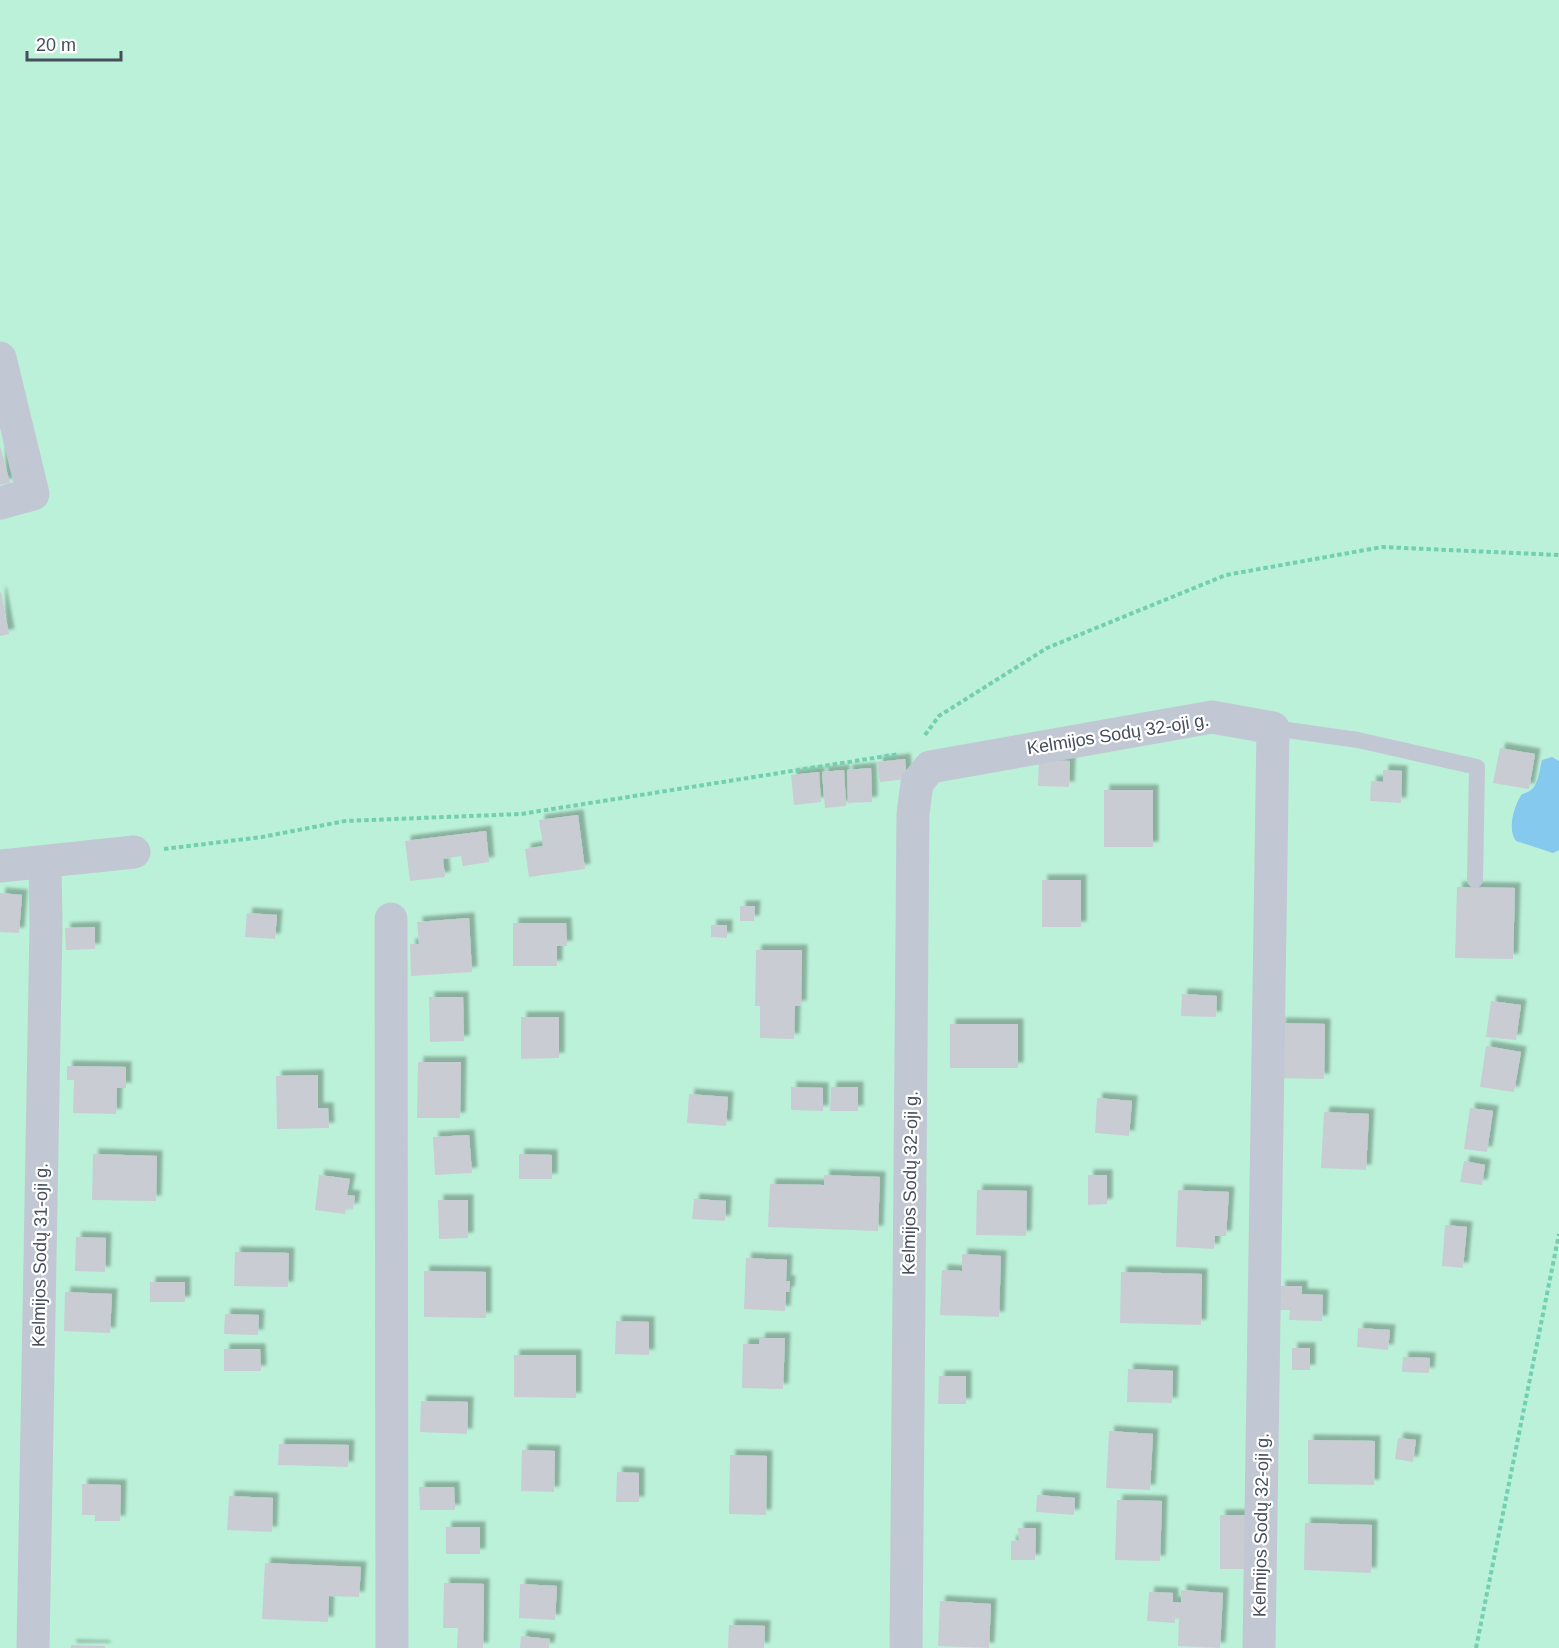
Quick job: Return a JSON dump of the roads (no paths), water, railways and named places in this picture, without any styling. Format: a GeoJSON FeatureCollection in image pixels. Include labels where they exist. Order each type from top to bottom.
{"type":"FeatureCollection","features":[{"type":"Feature","properties":{"kind":"street"},"geometry":{"type":"LineString","coordinates":[[0,358],[33,494],[0,503]]}},
{"type":"Feature","properties":{"kind":"street","name":"Kelmijos Sodų 32-oji g."},"geometry":{"type":"LineString","coordinates":[[906,1648],[913,814],[917,783],[930,766],[1212,717],[1273,728],[1259,1648]]}},
{"type":"Feature","properties":{"kind":"street"},"geometry":{"type":"LineString","coordinates":[[0,866],[134,852]]}},
{"type":"Feature","properties":{"kind":"street","name":"Kelmijos Sodų 31-oji g."},"geometry":{"type":"LineString","coordinates":[[33,1648],[46,926],[45,862]]}},
{"type":"Feature","properties":{"kind":"street"},"geometry":{"type":"LineString","coordinates":[[391,919],[392,1648]]}},
{"type":"Feature","properties":{"kind":"lane"},"geometry":{"type":"LineString","coordinates":[[1273,728],[1358,740],[1477,767],[1475,880]]}},
{"type":"Feature","properties":{"kind":"water"},"geometry":{"type":"Polygon","coordinates":[[[1552,757],[1559,761],[1559,850],[1553,853],[1516,841],[1512,831],[1514,811],[1519,799],[1522,794],[1535,786],[1542,760],[1552,757]]]}}]}
